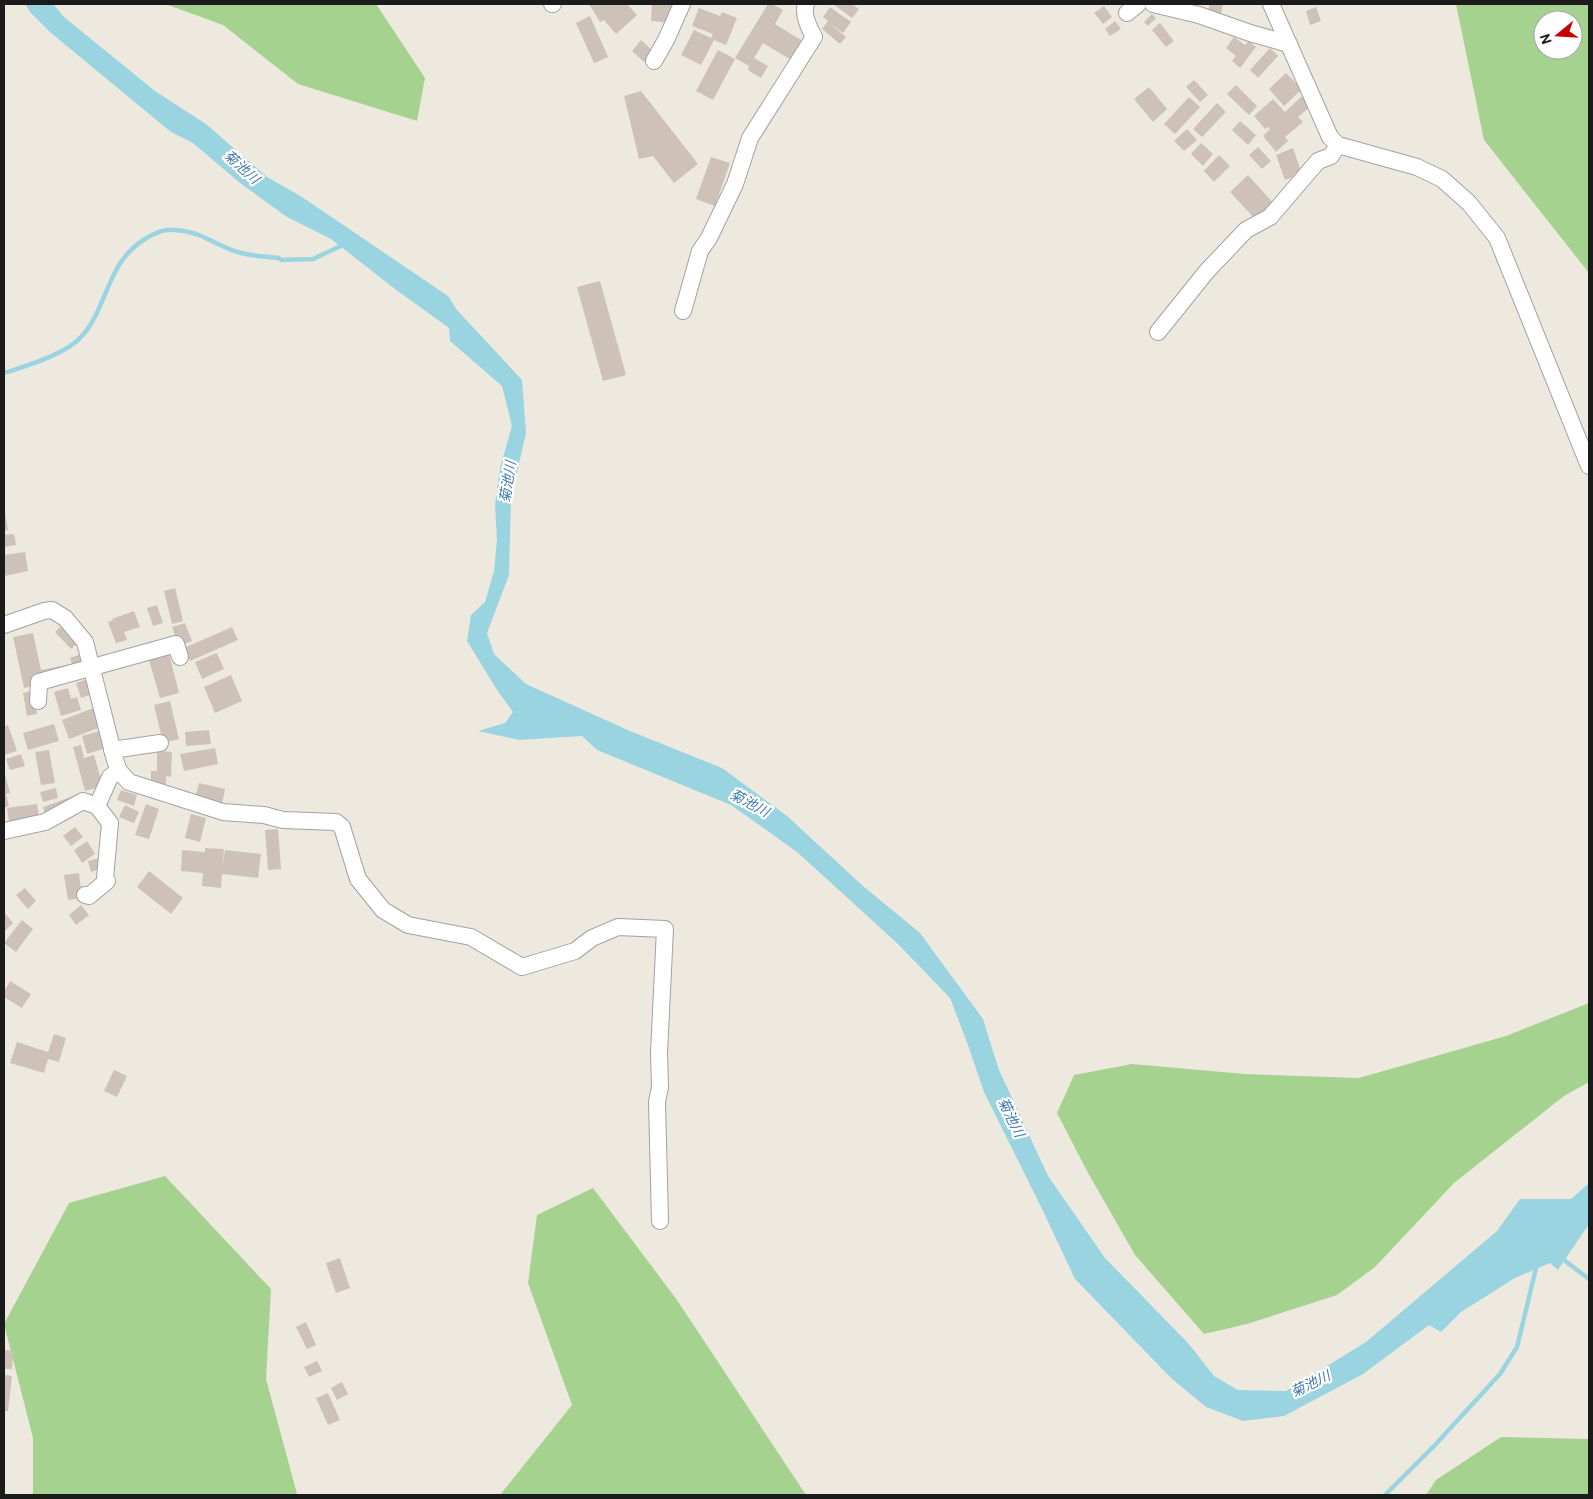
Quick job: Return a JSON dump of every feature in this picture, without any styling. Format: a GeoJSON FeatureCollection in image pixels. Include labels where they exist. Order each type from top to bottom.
{"type":"FeatureCollection","features":[{"type":"Feature","properties":{"kind":"street"},"geometry":{"type":"LineString","coordinates":[[654,61],[666,40],[682,4]]}},
{"type":"Feature","properties":{"kind":"street"},"geometry":{"type":"LineString","coordinates":[[683,311],[700,250],[709,238],[735,184],[750,138],[814,37],[804,9],[806,4]]}},
{"type":"Feature","properties":{"kind":"street"},"geometry":{"type":"LineString","coordinates":[[1153,4],[1199,15],[1289,44]]}},
{"type":"Feature","properties":{"kind":"street"},"geometry":{"type":"LineString","coordinates":[[1271,4],[1330,137],[1338,145],[1417,167],[1442,178],[1469,203],[1497,238],[1589,466]]}},
{"type":"Feature","properties":{"kind":"street"},"geometry":{"type":"LineString","coordinates":[[1158,332],[1207,271],[1246,230],[1270,217],[1318,160],[1331,156],[1338,145]]}},
{"type":"Feature","properties":{"kind":"street"},"geometry":{"type":"LineString","coordinates":[[4,625],[52,610],[65,618],[85,642],[112,750],[119,771],[129,782],[223,812],[264,815],[282,820],[336,822],[342,827],[358,879],[383,910],[408,925],[471,937],[522,967],[576,951],[592,938],[618,926],[665,929],[659,1053],[660,1087],[657,1102],[660,1221]]}},
{"type":"Feature","properties":{"kind":"street"},"geometry":{"type":"LineString","coordinates":[[38,701],[38,682],[176,644],[180,657]]}},
{"type":"Feature","properties":{"kind":"street"},"geometry":{"type":"LineString","coordinates":[[112,750],[160,743]]}},
{"type":"Feature","properties":{"kind":"street"},"geometry":{"type":"LineString","coordinates":[[97,806],[110,777],[119,771]]}},
{"type":"Feature","properties":{"kind":"street"},"geometry":{"type":"LineString","coordinates":[[4,831],[44,822],[83,801],[97,806],[110,823],[106,853],[105,878],[107,881],[89,896],[84,895]]}},
{"type":"Feature","properties":{"kind":"green space"},"geometry":{"type":"Polygon","coordinates":[[[165,4],[376,4],[425,78],[417,121],[298,84],[223,25],[165,4]]]}},
{"type":"Feature","properties":{"kind":"green space"},"geometry":{"type":"Polygon","coordinates":[[[1456,4],[1589,4],[1589,273],[1484,140],[1456,4]]]}},
{"type":"Feature","properties":{"kind":"green space"},"geometry":{"type":"Polygon","coordinates":[[[1589,1003],[1589,1082],[1564,1096],[1454,1183],[1375,1267],[1337,1295],[1247,1324],[1204,1334],[1135,1255],[1087,1171],[1057,1113],[1074,1075],[1132,1064],[1245,1074],[1359,1078],[1506,1036],[1589,1003]]]}},
{"type":"Feature","properties":{"kind":"green space"},"geometry":{"type":"Polygon","coordinates":[[[165,1176],[271,1289],[266,1379],[297,1494],[500,1495],[33,1495],[33,1438],[4,1324],[69,1203],[165,1176]]]}},
{"type":"Feature","properties":{"kind":"green space"},"geometry":{"type":"Polygon","coordinates":[[[593,1188],[677,1300],[806,1495],[500,1495],[572,1405],[528,1283],[537,1215],[593,1188]]]}},
{"type":"Feature","properties":{"kind":"green space"},"geometry":{"type":"Polygon","coordinates":[[[1501,1437],[1589,1439],[1589,1495],[1426,1495],[1436,1480],[1501,1437]]]}},
{"type":"Feature","properties":{"kind":"water","name":"菊池川"},"geometry":{"type":"Polygon","coordinates":[[[25,4],[53,4],[64,17],[155,91],[206,124],[267,177],[302,197],[448,296],[457,310],[522,380],[526,433],[511,498],[509,575],[487,633],[494,654],[526,684],[630,731],[722,768],[787,816],[863,886],[920,933],[983,1019],[999,1070],[1048,1176],[1105,1258],[1188,1343],[1214,1376],[1238,1390],[1286,1391],[1366,1342],[1497,1231],[1520,1199],[1571,1199],[1589,1183],[1589,1224],[1558,1270],[1550,1263],[1515,1278],[1461,1312],[1441,1332],[1429,1325],[1363,1374],[1284,1416],[1243,1421],[1206,1407],[1171,1378],[1075,1279],[984,1092],[950,998],[897,943],[797,852],[731,805],[597,750],[582,736],[519,740],[478,731],[505,723],[513,712],[467,641],[471,615],[485,602],[494,571],[497,540],[495,505],[500,468],[512,426],[502,386],[450,341],[449,328],[331,239],[287,217],[240,183],[193,143],[171,132],[51,33],[31,13],[25,4]]]}},
{"type":"Feature","properties":{"kind":"building"},"geometry":{"type":"Polygon","coordinates":[[[589,4],[627,4],[637,15],[616,34],[604,20],[600,22],[589,4]]]}},
{"type":"Feature","properties":{"kind":"building"},"geometry":{"type":"Polygon","coordinates":[[[652,4],[673,4],[671,23],[651,21],[652,4]]]}},
{"type":"Feature","properties":{"kind":"building"},"geometry":{"type":"Polygon","coordinates":[[[768,4],[783,10],[775,24],[804,42],[793,61],[763,43],[754,58],[768,66],[761,78],[748,70],[749,66],[735,58],[768,4]]]}},
{"type":"Feature","properties":{"kind":"building"},"geometry":{"type":"Polygon","coordinates":[[[833,4],[852,4],[859,9],[852,18],[833,4]]]}},
{"type":"Feature","properties":{"kind":"building"},"geometry":{"type":"Polygon","coordinates":[[[1210,4],[1223,4],[1221,14],[1208,11],[1210,4]]]}},
{"type":"Feature","properties":{"kind":"building"},"geometry":{"type":"Polygon","coordinates":[[[1104,6],[1112,17],[1103,24],[1094,13],[1104,6]]]}},
{"type":"Feature","properties":{"kind":"building"},"geometry":{"type":"Polygon","coordinates":[[[830,7],[851,22],[843,33],[829,23],[846,37],[840,44],[822,29],[828,21],[823,17],[830,7]]]}},
{"type":"Feature","properties":{"kind":"building"},"geometry":{"type":"Polygon","coordinates":[[[1316,7],[1321,21],[1310,25],[1306,11],[1316,7]]]}},
{"type":"Feature","properties":{"kind":"building"},"geometry":{"type":"Polygon","coordinates":[[[699,8],[720,16],[722,12],[737,18],[726,45],[714,40],[701,65],[681,55],[694,30],[711,38],[713,34],[692,26],[699,8]]]}},
{"type":"Feature","properties":{"kind":"building"},"geometry":{"type":"Polygon","coordinates":[[[1152,14],[1156,18],[1148,26],[1144,22],[1152,14]]]}},
{"type":"Feature","properties":{"kind":"building"},"geometry":{"type":"Polygon","coordinates":[[[590,16],[608,57],[594,63],[576,23],[590,16]]]}},
{"type":"Feature","properties":{"kind":"building"},"geometry":{"type":"Polygon","coordinates":[[[1115,21],[1121,29],[1110,36],[1105,29],[1115,21]]]}},
{"type":"Feature","properties":{"kind":"building"},"geometry":{"type":"Polygon","coordinates":[[[1160,23],[1174,41],[1166,47],[1152,30],[1160,23]]]}},
{"type":"Feature","properties":{"kind":"building"},"geometry":{"type":"Polygon","coordinates":[[[1234,37],[1245,45],[1249,41],[1256,47],[1240,68],[1232,61],[1236,56],[1226,48],[1234,37]]]}},
{"type":"Feature","properties":{"kind":"building"},"geometry":{"type":"Polygon","coordinates":[[[641,40],[653,51],[644,62],[632,51],[641,40]]]}},
{"type":"Feature","properties":{"kind":"building"},"geometry":{"type":"Polygon","coordinates":[[[1270,48],[1278,56],[1258,78],[1250,70],[1270,48]]]}},
{"type":"Feature","properties":{"kind":"building"},"geometry":{"type":"Polygon","coordinates":[[[718,50],[735,59],[713,100],[696,91],[718,50]]]}},
{"type":"Feature","properties":{"kind":"building"},"geometry":{"type":"Polygon","coordinates":[[[1286,73],[1302,89],[1284,106],[1269,89],[1286,73]]]}},
{"type":"Feature","properties":{"kind":"building"},"geometry":{"type":"Polygon","coordinates":[[[1194,80],[1208,95],[1200,102],[1186,87],[1194,80]]]}},
{"type":"Feature","properties":{"kind":"building"},"geometry":{"type":"Polygon","coordinates":[[[1236,85],[1257,106],[1249,115],[1227,94],[1236,85]]]}},
{"type":"Feature","properties":{"kind":"building"},"geometry":{"type":"Polygon","coordinates":[[[1149,87],[1167,109],[1153,122],[1134,99],[1149,87]]]}},
{"type":"Feature","properties":{"kind":"building"},"geometry":{"type":"Polygon","coordinates":[[[641,91],[698,164],[674,183],[653,156],[639,159],[624,96],[641,91]]]}},
{"type":"Feature","properties":{"kind":"building"},"geometry":{"type":"Polygon","coordinates":[[[1302,96],[1311,106],[1298,117],[1303,122],[1285,137],[1288,141],[1276,152],[1263,136],[1270,129],[1268,127],[1265,129],[1254,116],[1273,99],[1285,112],[1302,96]]]}},
{"type":"Feature","properties":{"kind":"building"},"geometry":{"type":"Polygon","coordinates":[[[1189,97],[1200,107],[1175,134],[1164,124],[1189,97]]]}},
{"type":"Feature","properties":{"kind":"building"},"geometry":{"type":"Polygon","coordinates":[[[1217,103],[1226,112],[1202,137],[1193,129],[1217,103]]]}},
{"type":"Feature","properties":{"kind":"building"},"geometry":{"type":"Polygon","coordinates":[[[1240,121],[1256,135],[1248,145],[1232,130],[1240,121]]]}},
{"type":"Feature","properties":{"kind":"building"},"geometry":{"type":"Polygon","coordinates":[[[1187,129],[1197,140],[1184,151],[1174,141],[1187,129]]]}},
{"type":"Feature","properties":{"kind":"building"},"geometry":{"type":"Polygon","coordinates":[[[1201,143],[1213,154],[1203,166],[1191,154],[1201,143]]]}},
{"type":"Feature","properties":{"kind":"building"},"geometry":{"type":"Polygon","coordinates":[[[1258,147],[1271,161],[1262,169],[1249,155],[1258,147]]]}},
{"type":"Feature","properties":{"kind":"building"},"geometry":{"type":"Polygon","coordinates":[[[1293,148],[1302,174],[1285,180],[1276,155],[1293,148]]]}},
{"type":"Feature","properties":{"kind":"building"},"geometry":{"type":"Polygon","coordinates":[[[1219,155],[1230,166],[1214,182],[1204,171],[1219,155]]]}},
{"type":"Feature","properties":{"kind":"building"},"geometry":{"type":"Polygon","coordinates":[[[711,157],[730,163],[715,206],[696,199],[711,157]]]}},
{"type":"Feature","properties":{"kind":"building"},"geometry":{"type":"Polygon","coordinates":[[[1248,175],[1275,205],[1257,221],[1230,192],[1248,175]]]}},
{"type":"Feature","properties":{"kind":"building"},"geometry":{"type":"Polygon","coordinates":[[[600,281],[626,375],[603,381],[577,287],[600,281]]]}},
{"type":"Feature","properties":{"kind":"building"},"geometry":{"type":"Polygon","coordinates":[[[4,507],[8,530],[4,531],[4,507]]]}},
{"type":"Feature","properties":{"kind":"building"},"geometry":{"type":"Polygon","coordinates":[[[14,534],[16,545],[4,547],[4,535],[14,534]]]}},
{"type":"Feature","properties":{"kind":"building"},"geometry":{"type":"Polygon","coordinates":[[[25,552],[28,571],[4,576],[4,555],[25,552]]]}},
{"type":"Feature","properties":{"kind":"building"},"geometry":{"type":"Polygon","coordinates":[[[175,588],[183,621],[172,624],[164,591],[175,588]]]}},
{"type":"Feature","properties":{"kind":"building"},"geometry":{"type":"Polygon","coordinates":[[[157,605],[163,623],[153,626],[147,608],[157,605]]]}},
{"type":"Feature","properties":{"kind":"building"},"geometry":{"type":"Polygon","coordinates":[[[134,611],[140,627],[124,632],[127,640],[116,643],[108,622],[134,611]]]}},
{"type":"Feature","properties":{"kind":"building"},"geometry":{"type":"Polygon","coordinates":[[[185,623],[192,641],[179,646],[172,627],[185,623]]]}},
{"type":"Feature","properties":{"kind":"building"},"geometry":{"type":"Polygon","coordinates":[[[63,624],[80,641],[71,649],[55,632],[63,624]]]}},
{"type":"Feature","properties":{"kind":"building"},"geometry":{"type":"Polygon","coordinates":[[[232,627],[238,640],[190,661],[184,648],[232,627]]]}},
{"type":"Feature","properties":{"kind":"building"},"geometry":{"type":"Polygon","coordinates":[[[33,633],[41,670],[71,664],[74,677],[24,688],[13,637],[33,633]]]}},
{"type":"Feature","properties":{"kind":"building"},"geometry":{"type":"Polygon","coordinates":[[[84,653],[77,678],[70,658],[84,653]]]}},
{"type":"Feature","properties":{"kind":"building"},"geometry":{"type":"Polygon","coordinates":[[[217,653],[224,669],[202,679],[195,662],[217,653]]]}},
{"type":"Feature","properties":{"kind":"building"},"geometry":{"type":"Polygon","coordinates":[[[169,654],[179,693],[160,698],[149,660],[169,654]]]}},
{"type":"Feature","properties":{"kind":"building"},"geometry":{"type":"Polygon","coordinates":[[[231,675],[242,701],[215,713],[204,687],[231,675]]]}},
{"type":"Feature","properties":{"kind":"building"},"geometry":{"type":"Polygon","coordinates":[[[90,678],[95,693],[81,698],[76,683],[90,678]]]}},
{"type":"Feature","properties":{"kind":"building"},"geometry":{"type":"Polygon","coordinates":[[[68,688],[71,699],[77,697],[81,710],[61,716],[54,692],[68,688]]]}},
{"type":"Feature","properties":{"kind":"building"},"geometry":{"type":"Polygon","coordinates":[[[32,691],[37,714],[27,716],[23,693],[32,691]]]}},
{"type":"Feature","properties":{"kind":"building"},"geometry":{"type":"Polygon","coordinates":[[[170,701],[179,739],[163,743],[154,705],[170,701]]]}},
{"type":"Feature","properties":{"kind":"building"},"geometry":{"type":"Polygon","coordinates":[[[94,708],[101,727],[69,739],[62,720],[94,708]]]}},
{"type":"Feature","properties":{"kind":"building"},"geometry":{"type":"Polygon","coordinates":[[[54,724],[59,741],[28,750],[23,733],[54,724]]]}},
{"type":"Feature","properties":{"kind":"building"},"geometry":{"type":"Polygon","coordinates":[[[8,725],[17,751],[4,755],[4,727],[8,725]]]}},
{"type":"Feature","properties":{"kind":"building"},"geometry":{"type":"Polygon","coordinates":[[[106,729],[112,746],[87,754],[82,736],[106,729]]]}},
{"type":"Feature","properties":{"kind":"building"},"geometry":{"type":"Polygon","coordinates":[[[209,730],[211,744],[186,746],[185,732],[209,730]]]}},
{"type":"Feature","properties":{"kind":"building"},"geometry":{"type":"Polygon","coordinates":[[[81,745],[84,758],[94,755],[103,786],[85,791],[73,747],[81,745]]]}},
{"type":"Feature","properties":{"kind":"building"},"geometry":{"type":"Polygon","coordinates":[[[215,748],[218,764],[184,771],[180,754],[215,748]]]}},
{"type":"Feature","properties":{"kind":"building"},"geometry":{"type":"Polygon","coordinates":[[[49,750],[55,783],[41,785],[35,752],[49,750]]]}},
{"type":"Feature","properties":{"kind":"building"},"geometry":{"type":"Polygon","coordinates":[[[157,751],[172,752],[171,777],[166,776],[166,786],[151,785],[151,771],[157,771],[157,751]]]}},
{"type":"Feature","properties":{"kind":"building"},"geometry":{"type":"Polygon","coordinates":[[[21,754],[25,766],[10,770],[6,759],[21,754]]]}},
{"type":"Feature","properties":{"kind":"building"},"geometry":{"type":"Polygon","coordinates":[[[4,771],[10,793],[6,794],[9,806],[4,808],[4,771]]]}},
{"type":"Feature","properties":{"kind":"building"},"geometry":{"type":"Polygon","coordinates":[[[199,783],[225,789],[222,805],[195,798],[199,783]]]}},
{"type":"Feature","properties":{"kind":"building"},"geometry":{"type":"Polygon","coordinates":[[[56,788],[58,798],[43,802],[40,792],[56,788]]]}},
{"type":"Feature","properties":{"kind":"building"},"geometry":{"type":"Polygon","coordinates":[[[121,790],[137,795],[134,806],[117,800],[121,790]]]}},
{"type":"Feature","properties":{"kind":"building"},"geometry":{"type":"Polygon","coordinates":[[[76,795],[81,808],[48,821],[43,807],[76,795]]]}},
{"type":"Feature","properties":{"kind":"building"},"geometry":{"type":"Polygon","coordinates":[[[37,804],[40,823],[10,827],[7,808],[37,804]]]}},
{"type":"Feature","properties":{"kind":"building"},"geometry":{"type":"Polygon","coordinates":[[[146,804],[159,809],[149,839],[135,835],[146,804]]]}},
{"type":"Feature","properties":{"kind":"building"},"geometry":{"type":"Polygon","coordinates":[[[125,805],[139,812],[134,823],[119,817],[125,805]]]}},
{"type":"Feature","properties":{"kind":"building"},"geometry":{"type":"Polygon","coordinates":[[[191,814],[206,818],[200,842],[185,838],[191,814]]]}},
{"type":"Feature","properties":{"kind":"building"},"geometry":{"type":"Polygon","coordinates":[[[75,827],[83,837],[71,846],[63,836],[75,827]]]}},
{"type":"Feature","properties":{"kind":"building"},"geometry":{"type":"Polygon","coordinates":[[[278,829],[281,869],[268,870],[265,830],[278,829]]]}},
{"type":"Feature","properties":{"kind":"building"},"geometry":{"type":"Polygon","coordinates":[[[87,841],[95,854],[82,863],[74,850],[87,841]]]}},
{"type":"Feature","properties":{"kind":"building"},"geometry":{"type":"Polygon","coordinates":[[[205,848],[224,849],[223,864],[225,850],[261,854],[258,878],[222,874],[221,888],[202,886],[203,873],[181,871],[182,850],[205,852],[205,848]]]}},
{"type":"Feature","properties":{"kind":"building"},"geometry":{"type":"Polygon","coordinates":[[[106,856],[109,866],[91,872],[88,861],[106,856]]]}},
{"type":"Feature","properties":{"kind":"building"},"geometry":{"type":"Polygon","coordinates":[[[149,871],[183,898],[171,914],[137,887],[149,871]]]}},
{"type":"Feature","properties":{"kind":"building"},"geometry":{"type":"Polygon","coordinates":[[[79,873],[82,898],[68,900],[64,875],[79,873]]]}},
{"type":"Feature","properties":{"kind":"building"},"geometry":{"type":"Polygon","coordinates":[[[25,888],[36,901],[28,909],[16,895],[25,888]]]}},
{"type":"Feature","properties":{"kind":"building"},"geometry":{"type":"Polygon","coordinates":[[[81,905],[89,915],[76,925],[69,915],[81,905]]]}},
{"type":"Feature","properties":{"kind":"building"},"geometry":{"type":"Polygon","coordinates":[[[4,912],[13,923],[4,932],[4,912]]]}},
{"type":"Feature","properties":{"kind":"building"},"geometry":{"type":"Polygon","coordinates":[[[22,920],[33,929],[16,952],[4,943],[22,920]]]}},
{"type":"Feature","properties":{"kind":"building"},"geometry":{"type":"Polygon","coordinates":[[[10,981],[31,994],[22,1008],[4,997],[4,992],[10,981]]]}},
{"type":"Feature","properties":{"kind":"building"},"geometry":{"type":"Polygon","coordinates":[[[54,1034],[66,1038],[59,1062],[48,1059],[44,1073],[10,1063],[17,1042],[48,1052],[54,1034]]]}},
{"type":"Feature","properties":{"kind":"building"},"geometry":{"type":"Polygon","coordinates":[[[114,1070],[127,1076],[117,1097],[104,1091],[114,1070]]]}},
{"type":"Feature","properties":{"kind":"building"},"geometry":{"type":"Polygon","coordinates":[[[340,1258],[350,1288],[336,1293],[326,1263],[340,1258]]]}},
{"type":"Feature","properties":{"kind":"building"},"geometry":{"type":"Polygon","coordinates":[[[306,1322],[316,1345],[307,1349],[296,1327],[306,1322]]]}},
{"type":"Feature","properties":{"kind":"building"},"geometry":{"type":"Polygon","coordinates":[[[4,1350],[13,1351],[12,1369],[4,1369],[4,1350]]]}},
{"type":"Feature","properties":{"kind":"building"},"geometry":{"type":"Polygon","coordinates":[[[317,1361],[322,1371],[309,1377],[304,1367],[317,1361]]]}},
{"type":"Feature","properties":{"kind":"building"},"geometry":{"type":"Polygon","coordinates":[[[4,1375],[12,1376],[8,1411],[4,1411],[4,1375]]]}},
{"type":"Feature","properties":{"kind":"building"},"geometry":{"type":"Polygon","coordinates":[[[342,1382],[348,1394],[337,1400],[331,1388],[342,1382]]]}},
{"type":"Feature","properties":{"kind":"building"},"geometry":{"type":"Polygon","coordinates":[[[328,1393],[340,1420],[328,1425],[316,1398],[328,1393]]]}},
{"type":"Feature","properties":{"kind":"waterway"},"geometry":{"type":"LineString","coordinates":[[4,373],[57,354],[82,336],[98,311],[122,260],[145,239],[159,232],[170,230],[193,233],[241,253],[279,258],[281,260],[313,259],[345,244]]}},
{"type":"Feature","properties":{"kind":"waterway"},"geometry":{"type":"LineString","coordinates":[[1560,1257],[1589,1279]]}},
{"type":"Feature","properties":{"kind":"waterway"},"geometry":{"type":"LineString","coordinates":[[1385,1495],[1435,1445],[1500,1374],[1517,1347],[1537,1264]]}}]}
